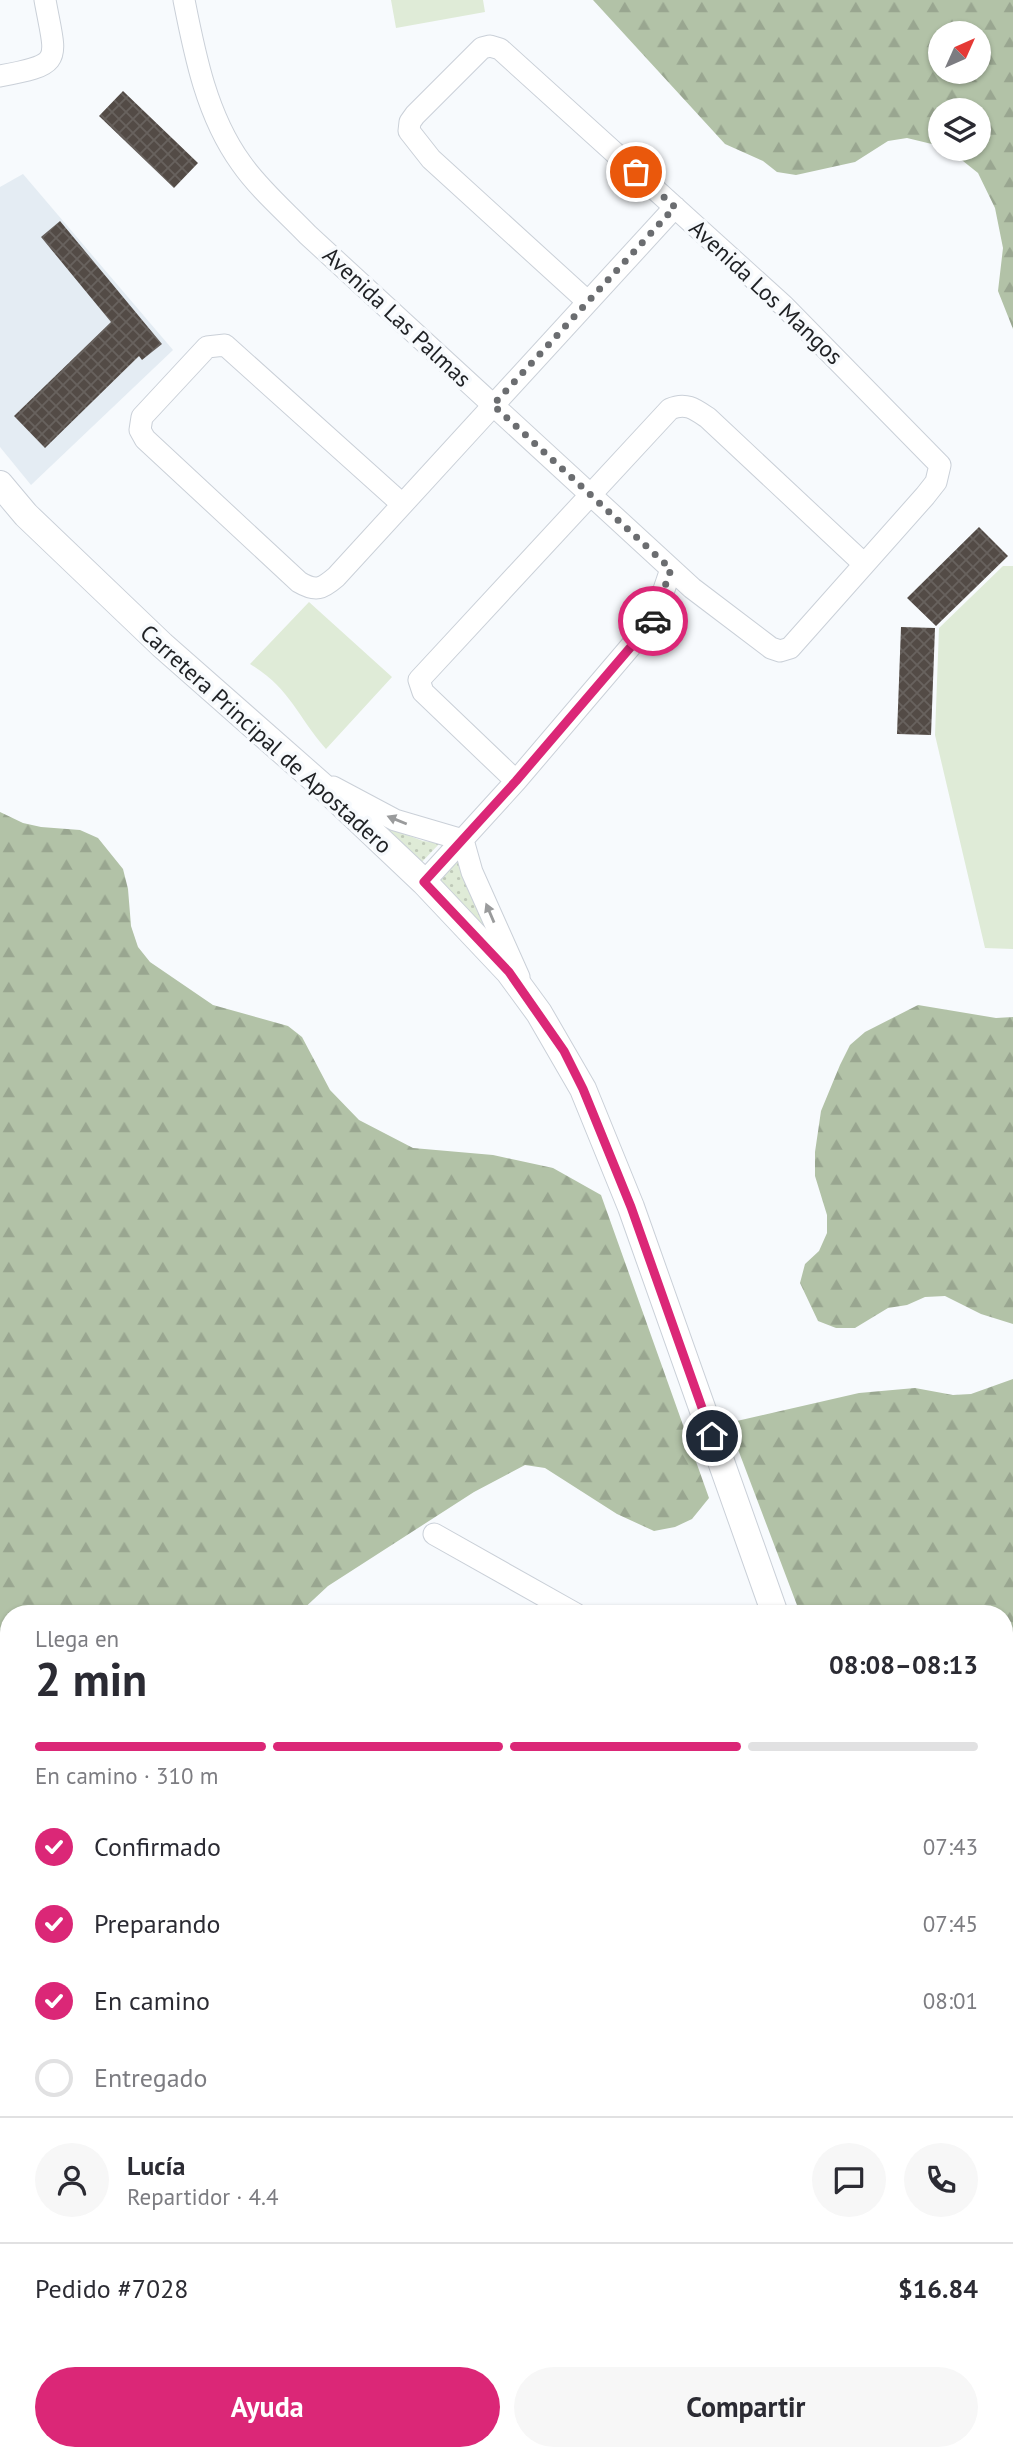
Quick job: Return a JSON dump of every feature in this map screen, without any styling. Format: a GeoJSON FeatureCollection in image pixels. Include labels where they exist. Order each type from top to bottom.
{"type":"FeatureCollection","features":[{"type":"Feature","properties":{"kind":"street"},"geometry":{"type":"LineString","coordinates":[[0,76],[41,69],[50,63],[54,51],[45,0]]}},
{"type":"Feature","properties":{"kind":"street","name":"Avenida Las Palmas"},"geometry":{"type":"LineString","coordinates":[[184,0],[205,88],[217,121],[241,164],[308,235],[671,569],[771,648],[780,651],[790,648],[864,564]]}},
{"type":"Feature","properties":{"kind":"street","name":"Avenida Los Mangos"},"geometry":{"type":"LineString","coordinates":[[588,302],[431,159],[409,131],[410,122],[415,115],[482,48],[490,46],[500,49],[785,306],[940,465],[940,472],[930,489],[864,564]]}},
{"type":"Feature","properties":{"kind":"street"},"geometry":{"type":"LineString","coordinates":[[402,505],[225,345],[207,347],[142,417],[140,430],[145,439],[299,582],[312,590],[323,588],[402,505],[675,207]]}},
{"type":"Feature","properties":{"kind":"street"},"geometry":{"type":"LineString","coordinates":[[516,781],[423,692],[419,680],[670,409],[680,405],[694,408],[864,564]]}},
{"type":"Feature","properties":{"kind":"street","name":"Carretera Principal de Apostadero"},"geometry":{"type":"LineString","coordinates":[[0,484],[26,515],[162,645],[308,773],[424,882],[509,972],[528,998],[564,1051],[617,1171],[772,1605]]}},
{"type":"Feature","properties":{"kind":"street"},"geometry":{"type":"LineString","coordinates":[[424,882],[516,781],[654,619],[671,569]]}},
{"type":"Feature","properties":{"kind":"street"},"geometry":{"type":"LineString","coordinates":[[308,773],[395,820],[463,840]]}},
{"type":"Feature","properties":{"kind":"street"},"geometry":{"type":"LineString","coordinates":[[463,840],[472,872],[528,998]]}},
{"type":"Feature","properties":{"kind":"street"},"geometry":{"type":"LineString","coordinates":[[435,1534],[560,1605]]}},
{"type":"Feature","properties":{"kind":"shaded area"},"geometry":{"type":"Polygon","coordinates":[[[23,174],[173,350],[31,485],[0,447],[0,187],[23,174]]]}},
{"type":"Feature","properties":{"kind":"green space"},"geometry":{"type":"Polygon","coordinates":[[[391,0],[483,0],[485,12],[396,28],[391,0]]]}},
{"type":"Feature","properties":{"kind":"green space"},"geometry":{"type":"Polygon","coordinates":[[[593,0],[1013,0],[1013,329],[998,291],[1003,248],[995,208],[978,173],[963,161],[991,161],[991,98],[928,98],[928,143],[907,138],[888,141],[855,162],[796,175],[777,172],[763,161],[725,144],[593,0]]]}},
{"type":"Feature","properties":{"kind":"green space"},"geometry":{"type":"Polygon","coordinates":[[[1003,566],[1013,566],[1013,949],[985,948],[935,735],[939,628],[1003,566]]]}},
{"type":"Feature","properties":{"kind":"green space"},"geometry":{"type":"Polygon","coordinates":[[[309,602],[392,677],[326,749],[284,693],[264,673],[250,664],[309,602]]]}},
{"type":"Feature","properties":{"kind":"green space"},"geometry":{"type":"Polygon","coordinates":[[[0,812],[23,823],[80,830],[98,838],[123,869],[128,889],[131,926],[138,947],[150,962],[213,1005],[288,1026],[302,1037],[330,1090],[359,1120],[413,1148],[493,1155],[553,1168],[601,1195],[709,1498],[692,1519],[675,1527],[654,1531],[617,1514],[545,1468],[525,1465],[474,1492],[328,1586],[308,1605],[0,1605],[0,812]]]}},
{"type":"Feature","properties":{"kind":"green space"},"geometry":{"type":"Polygon","coordinates":[[[380,825],[423,841],[440,843],[420,864],[380,825]]]}},
{"type":"Feature","properties":{"kind":"green space"},"geometry":{"type":"Polygon","coordinates":[[[457,861],[491,934],[439,880],[457,861]]]}},
{"type":"Feature","properties":{"kind":"green space"},"geometry":{"type":"Polygon","coordinates":[[[918,1005],[996,1018],[1013,1017],[1013,1324],[981,1314],[945,1296],[925,1297],[907,1305],[888,1308],[855,1328],[836,1328],[818,1321],[800,1283],[805,1264],[819,1251],[827,1233],[827,1215],[815,1176],[815,1152],[821,1111],[850,1045],[865,1032],[918,1005]]]}},
{"type":"Feature","properties":{"kind":"green space"},"geometry":{"type":"Polygon","coordinates":[[[1013,1379],[1013,1605],[797,1605],[728,1423],[859,1393],[915,1388],[953,1395],[971,1394],[1013,1379]]]}},
{"type":"Feature","properties":{"kind":"building"},"geometry":{"type":"Polygon","coordinates":[[[123,91],[198,163],[174,188],[99,116],[123,91]]]}},
{"type":"Feature","properties":{"kind":"building"},"geometry":{"type":"Polygon","coordinates":[[[60,221],[162,344],[142,360],[139,356],[45,448],[14,416],[111,322],[41,237],[60,221]]]}},
{"type":"Feature","properties":{"kind":"building"},"geometry":{"type":"Polygon","coordinates":[[[979,527],[1008,556],[936,626],[907,598],[979,527]]]}},
{"type":"Feature","properties":{"kind":"building"},"geometry":{"type":"Polygon","coordinates":[[[901,627],[935,628],[931,735],[897,734],[901,627]]]}},
{"type":"Feature","properties":{"kind":"way so far"},"geometry":{"type":"LineString","coordinates":[[636,172],[675,207],[493,405],[671,569],[663,600],[653,621]]}},
{"type":"Feature","properties":{"kind":"route"},"geometry":{"type":"LineString","coordinates":[[653,621],[516,781],[424,882],[509,972],[564,1051],[583,1089],[631,1207],[712,1436]]}}]}
